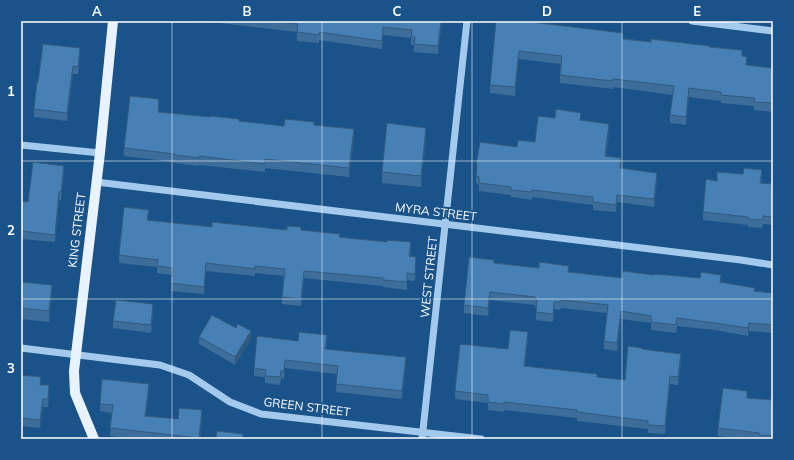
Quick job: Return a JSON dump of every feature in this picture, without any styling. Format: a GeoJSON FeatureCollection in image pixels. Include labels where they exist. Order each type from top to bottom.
{"type":"FeatureCollection","features":[{"type":"Feature","properties":{"kind":"main road","name":"KING STREET"},"geometry":{"type":"LineString","coordinates":[[94,439],[83,416],[75,393],[74,371],[100,154],[113,21]]}},
{"type":"Feature","properties":{"kind":"street","name":"WEST STREET"},"geometry":{"type":"LineString","coordinates":[[422,435],[467,21]]}},
{"type":"Feature","properties":{"kind":"street"},"geometry":{"type":"LineString","coordinates":[[692,21],[773,31]]}},
{"type":"Feature","properties":{"kind":"street"},"geometry":{"type":"LineString","coordinates":[[21,145],[100,154]]}},
{"type":"Feature","properties":{"kind":"street","name":"MYRA STREET"},"geometry":{"type":"LineString","coordinates":[[96,182],[773,265]]}},
{"type":"Feature","properties":{"kind":"street","name":"GREEN STREET"},"geometry":{"type":"LineString","coordinates":[[21,348],[160,365],[189,376],[230,402],[262,414],[422,435],[481,439]]}},
{"type":"Feature","properties":{"kind":"building"},"geometry":{"type":"Polygon","coordinates":[[[272,21],[441,21],[438,46],[414,44],[415,37],[411,37],[412,30],[383,27],[382,41],[319,32],[319,35],[297,32],[298,24],[272,21]]]}},
{"type":"Feature","properties":{"kind":"building"},"geometry":{"type":"Polygon","coordinates":[[[496,21],[523,21],[623,33],[623,39],[651,42],[651,39],[742,50],[742,56],[747,57],[746,65],[773,68],[773,103],[754,102],[755,98],[721,95],[721,92],[689,88],[686,117],[670,115],[674,86],[560,75],[562,56],[519,51],[515,87],[490,85],[496,21]]]}},
{"type":"Feature","properties":{"kind":"building"},"geometry":{"type":"Polygon","coordinates":[[[43,44],[80,48],[78,67],[73,66],[67,113],[34,109],[43,44]]]}},
{"type":"Feature","properties":{"kind":"building"},"geometry":{"type":"Polygon","coordinates":[[[130,96],[159,99],[158,112],[239,119],[239,121],[284,126],[285,119],[314,122],[314,125],[354,129],[349,168],[265,159],[265,164],[199,156],[199,158],[124,148],[130,96]]]}},
{"type":"Feature","properties":{"kind":"building"},"geometry":{"type":"Polygon","coordinates":[[[556,109],[581,113],[580,120],[609,124],[605,156],[621,158],[620,168],[657,173],[654,199],[617,195],[616,205],[593,202],[593,197],[532,190],[532,192],[511,190],[511,187],[479,183],[479,177],[476,176],[476,165],[480,142],[517,147],[518,140],[535,142],[538,116],[555,118],[556,109]]]}},
{"type":"Feature","properties":{"kind":"building"},"geometry":{"type":"Polygon","coordinates":[[[387,123],[426,128],[421,176],[382,172],[387,123]]]}},
{"type":"Feature","properties":{"kind":"building"},"geometry":{"type":"Polygon","coordinates":[[[33,162],[64,166],[61,192],[59,192],[55,235],[21,231],[21,201],[28,202],[33,162]]]}},
{"type":"Feature","properties":{"kind":"building"},"geometry":{"type":"Polygon","coordinates":[[[744,168],[762,170],[760,183],[773,184],[773,217],[763,216],[762,220],[748,219],[748,217],[703,212],[706,179],[717,181],[717,172],[743,174],[744,168]]]}},
{"type":"Feature","properties":{"kind":"building"},"geometry":{"type":"Polygon","coordinates":[[[124,207],[149,210],[147,220],[212,227],[212,222],[287,230],[287,226],[301,227],[301,230],[340,234],[339,237],[387,242],[387,240],[411,242],[409,256],[416,257],[415,274],[407,273],[407,282],[383,280],[383,278],[304,271],[301,299],[282,297],[285,269],[255,266],[255,269],[206,263],[204,287],[171,283],[173,268],[157,266],[158,260],[119,255],[124,207]]]}},
{"type":"Feature","properties":{"kind":"building"},"geometry":{"type":"Polygon","coordinates":[[[469,257],[494,260],[494,263],[539,268],[539,262],[569,266],[568,272],[622,278],[623,271],[700,278],[701,272],[721,275],[720,282],[755,288],[754,291],[773,293],[773,325],[749,323],[748,328],[677,318],[676,325],[651,322],[651,316],[621,311],[617,343],[604,341],[608,305],[561,300],[560,302],[554,302],[553,314],[536,312],[537,300],[535,297],[490,292],[488,308],[464,305],[469,257]]]}},
{"type":"Feature","properties":{"kind":"building"},"geometry":{"type":"Polygon","coordinates":[[[21,282],[52,285],[49,311],[21,308],[21,282]]]}},
{"type":"Feature","properties":{"kind":"building"},"geometry":{"type":"Polygon","coordinates":[[[116,300],[153,304],[151,325],[113,321],[116,300]]]}},
{"type":"Feature","properties":{"kind":"building"},"geometry":{"type":"Polygon","coordinates":[[[212,315],[236,328],[238,324],[251,331],[235,357],[199,337],[212,315]]]}},
{"type":"Feature","properties":{"kind":"building"},"geometry":{"type":"Polygon","coordinates":[[[510,330],[528,332],[524,366],[597,374],[597,377],[625,380],[628,346],[681,354],[678,377],[670,376],[665,426],[648,425],[648,421],[577,412],[577,410],[504,402],[504,404],[488,402],[488,395],[455,391],[460,344],[508,349],[510,330]]]}},
{"type":"Feature","properties":{"kind":"building"},"geometry":{"type":"Polygon","coordinates":[[[299,332],[327,335],[325,349],[406,357],[402,391],[336,384],[338,366],[285,360],[284,371],[281,371],[280,377],[265,376],[266,370],[254,368],[257,336],[298,341],[299,332]]]}},
{"type":"Feature","properties":{"kind":"building"},"geometry":{"type":"Polygon","coordinates":[[[21,375],[41,377],[40,385],[49,385],[48,399],[43,399],[40,420],[21,418],[21,375]]]}},
{"type":"Feature","properties":{"kind":"building"},"geometry":{"type":"Polygon","coordinates":[[[102,379],[149,384],[145,416],[178,419],[179,408],[202,410],[199,438],[110,428],[113,405],[100,404],[102,379]]]}},
{"type":"Feature","properties":{"kind":"building"},"geometry":{"type":"Polygon","coordinates":[[[723,388],[747,391],[747,398],[773,400],[773,436],[718,428],[723,388]]]}},
{"type":"Feature","properties":{"kind":"building"},"geometry":{"type":"Polygon","coordinates":[[[217,431],[243,434],[243,438],[249,439],[216,439],[217,431]]]}}]}
